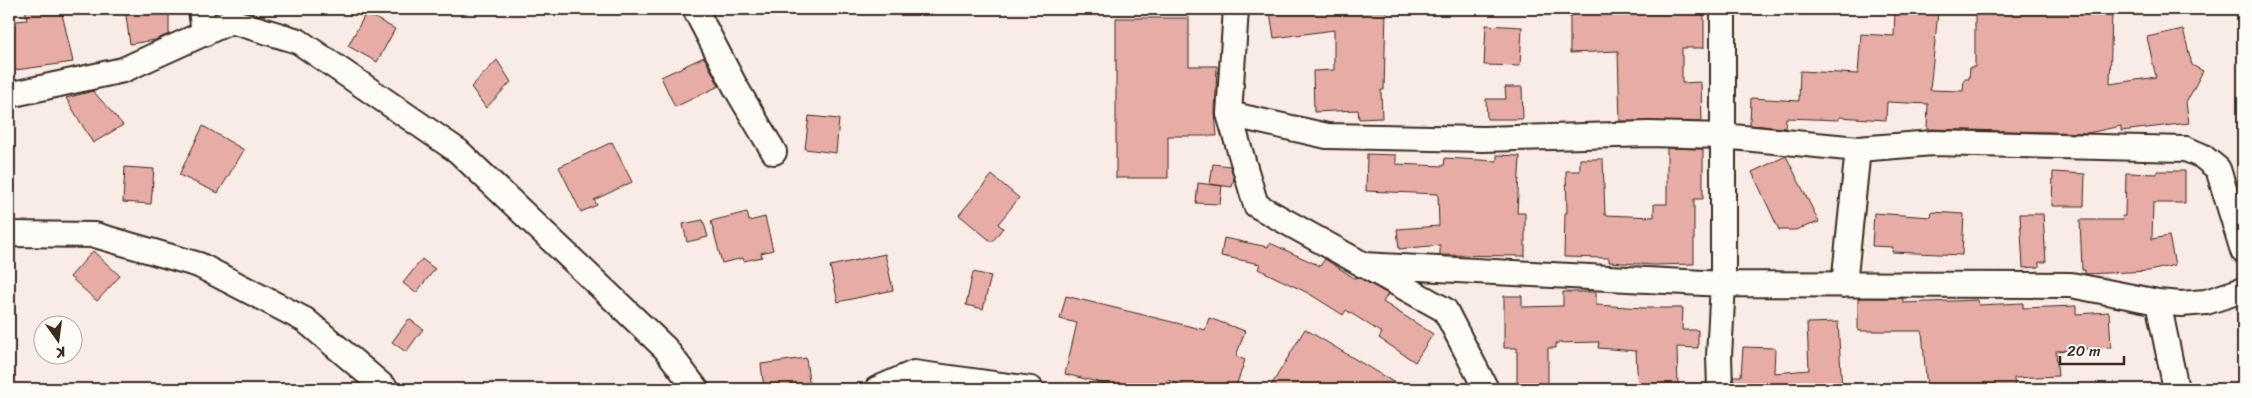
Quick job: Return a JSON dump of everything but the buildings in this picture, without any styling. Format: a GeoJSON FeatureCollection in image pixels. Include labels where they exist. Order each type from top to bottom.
{"type":"FeatureCollection","features":[{"type":"Feature","properties":{"kind":"street"},"geometry":{"type":"LineString","coordinates":[[201,9],[204,34]]}},
{"type":"Feature","properties":{"kind":"street"},"geometry":{"type":"LineString","coordinates":[[695,9],[736,88],[774,152]]}},
{"type":"Feature","properties":{"kind":"street"},"geometry":{"type":"LineString","coordinates":[[1236,9],[1229,114],[1256,205],[1444,310],[1486,389]]}},
{"type":"Feature","properties":{"kind":"street"},"geometry":{"type":"LineString","coordinates":[[1720,389],[1719,356],[1723,284],[1723,9]]}},
{"type":"Feature","properties":{"kind":"street"},"geometry":{"type":"LineString","coordinates":[[9,95],[123,70],[231,22],[298,42],[458,151],[665,348],[696,389]]}},
{"type":"Feature","properties":{"kind":"street"},"geometry":{"type":"LineString","coordinates":[[1229,114],[1328,136],[1484,138],[1649,134],[1722,136],[1858,149],[1934,143],[2186,149],[2202,156],[2218,169],[2243,251]]}},
{"type":"Feature","properties":{"kind":"street"},"geometry":{"type":"LineString","coordinates":[[1844,285],[1858,149]]}},
{"type":"Feature","properties":{"kind":"street"},"geometry":{"type":"LineString","coordinates":[[9,234],[95,235],[199,265],[306,320],[386,389]]}},
{"type":"Feature","properties":{"kind":"street"},"geometry":{"type":"LineString","coordinates":[[1363,265],[1723,284],[2071,285],[2158,302],[2181,304],[2206,302],[2243,290]]}},
{"type":"Feature","properties":{"kind":"street"},"geometry":{"type":"LineString","coordinates":[[2158,302],[2176,389]]}},
{"type":"Feature","properties":{"kind":"street"},"geometry":{"type":"LineString","coordinates":[[878,389],[914,373],[1030,389]]}}]}
